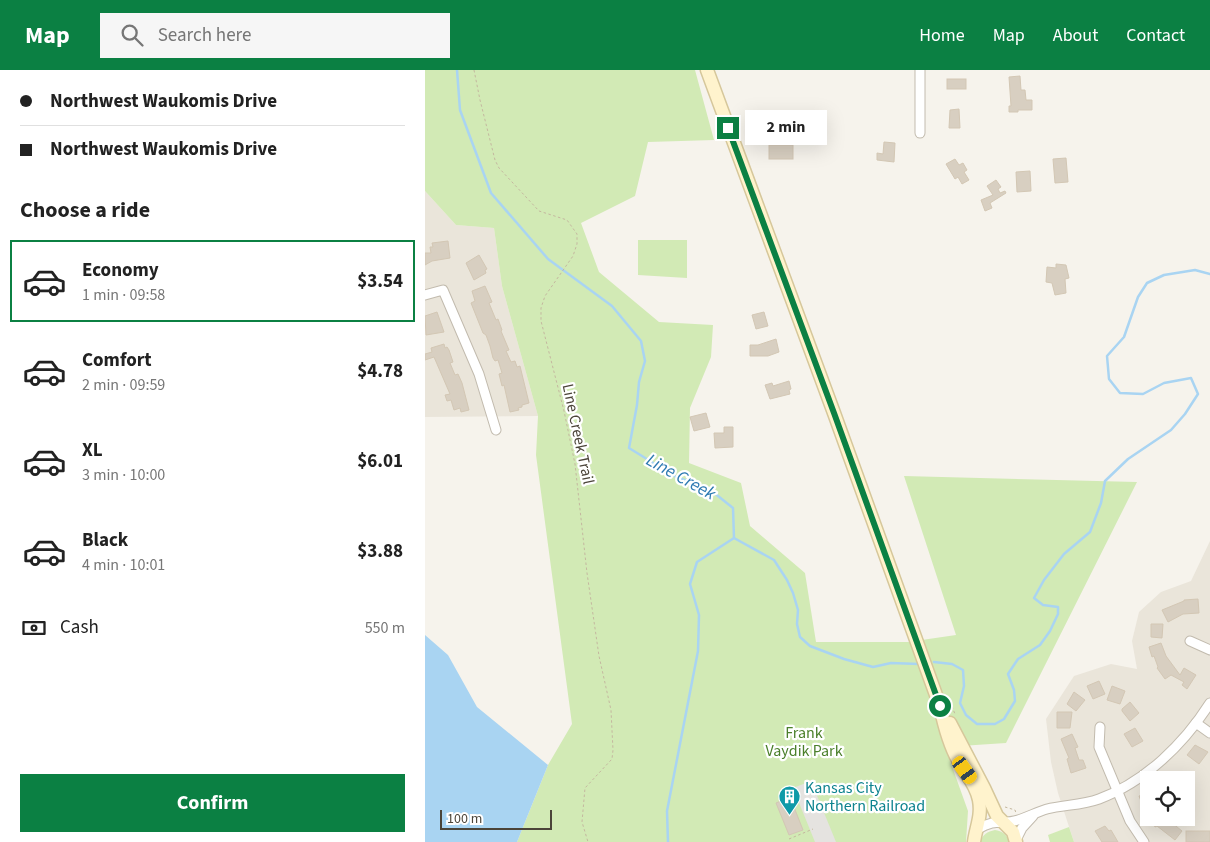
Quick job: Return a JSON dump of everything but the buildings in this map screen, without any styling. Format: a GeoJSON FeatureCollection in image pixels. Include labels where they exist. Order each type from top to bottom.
{"type":"FeatureCollection","features":[{"type":"Feature","properties":{"kind":"main road"},"geometry":{"type":"LineString","coordinates":[[707,70],[940,706],[984,788],[991,807],[1001,821],[1013,832],[1016,841]]}},
{"type":"Feature","properties":{"kind":"main road"},"geometry":{"type":"LineString","coordinates":[[940,706],[944,728],[951,745],[958,761],[977,791],[979,801],[978,829],[974,842]]}},
{"type":"Feature","properties":{"kind":"street"},"geometry":{"type":"LineString","coordinates":[[920,70],[920,133]]}},
{"type":"Feature","properties":{"kind":"street"},"geometry":{"type":"LineString","coordinates":[[425,296],[443,290],[479,374],[496,430]]}},
{"type":"Feature","properties":{"kind":"street"},"geometry":{"type":"LineString","coordinates":[[1190,642],[1210,650]]}},
{"type":"Feature","properties":{"kind":"street"},"geometry":{"type":"LineString","coordinates":[[978,829],[985,825],[1017,820],[1049,809],[1098,800],[1117,791],[1157,763],[1177,746],[1196,724],[1210,703]]}},
{"type":"Feature","properties":{"kind":"street"},"geometry":{"type":"LineString","coordinates":[[1196,724],[1210,734]]}},
{"type":"Feature","properties":{"kind":"street"},"geometry":{"type":"LineString","coordinates":[[1100,727],[1099,747],[1134,829],[1144,842]]}},
{"type":"Feature","properties":{"kind":"street"},"geometry":{"type":"LineString","coordinates":[[1016,841],[1022,828],[1035,814]]}},
{"type":"Feature","properties":{"kind":"path","name":"Line Creek Trail"},"geometry":{"type":"LineString","coordinates":[[474,70],[495,160],[499,168],[539,211],[567,220],[577,234],[573,256],[545,296],[541,308],[541,321],[564,411],[575,464],[599,656],[611,710],[612,760],[585,788],[582,822],[588,842]]}},
{"type":"Feature","properties":{"kind":"path"},"geometry":{"type":"LineString","coordinates":[[789,839],[813,829]]}},
{"type":"Feature","properties":{"kind":"shaded area"},"geometry":{"type":"Polygon","coordinates":[[[425,191],[456,225],[494,228],[502,286],[538,416],[425,417],[425,191]]]}},
{"type":"Feature","properties":{"kind":"shaded area"},"geometry":{"type":"Polygon","coordinates":[[[1210,541],[1210,842],[1074,842],[1058,793],[1051,762],[1046,719],[1074,676],[1111,664],[1137,669],[1132,641],[1139,612],[1161,592],[1191,581],[1210,541]]]}},
{"type":"Feature","properties":{"kind":"shaded area"},"geometry":{"type":"Polygon","coordinates":[[[811,781],[836,842],[815,842],[793,788],[811,781]]]}},
{"type":"Feature","properties":{"kind":"green space","name":"Frank Vaydik Park"},"geometry":{"type":"Polygon","coordinates":[[[425,70],[695,70],[714,140],[648,142],[635,196],[581,223],[599,272],[659,322],[713,325],[711,357],[690,408],[689,463],[741,483],[750,526],[805,573],[816,642],[908,642],[956,635],[904,476],[1137,482],[1006,743],[945,747],[968,811],[966,842],[517,842],[548,765],[572,724],[536,455],[538,416],[502,286],[494,228],[456,225],[425,191],[425,70]]]}},
{"type":"Feature","properties":{"kind":"green space"},"geometry":{"type":"Polygon","coordinates":[[[638,240],[687,240],[687,278],[638,275],[638,240]]]}},
{"type":"Feature","properties":{"kind":"green space"},"geometry":{"type":"Polygon","coordinates":[[[1069,827],[1074,842],[1050,842],[1048,835],[1069,827]]]}},
{"type":"Feature","properties":{"kind":"green space"},"geometry":{"type":"Polygon","coordinates":[[[995,830],[1004,833],[1009,842],[980,842],[982,837],[995,830]]]}},
{"type":"Feature","properties":{"kind":"water"},"geometry":{"type":"Polygon","coordinates":[[[425,635],[448,655],[477,707],[548,765],[517,842],[425,842],[425,635]]]}},
{"type":"Feature","properties":{"kind":"waterway","name":"Line Creek"},"geometry":{"type":"LineString","coordinates":[[457,70],[460,110],[491,193],[548,259],[612,306],[641,341],[645,361],[639,382],[629,448],[676,477],[708,488],[733,508],[734,538],[697,562],[690,584],[699,615],[698,651],[667,811],[668,842]]}},
{"type":"Feature","properties":{"kind":"waterway"},"geometry":{"type":"LineString","coordinates":[[934,662],[952,664],[963,670],[964,686],[960,703],[966,715],[977,724],[995,724],[1004,719],[1015,701],[1014,690],[1008,674],[1018,659],[1040,645],[1050,631],[1058,614],[1058,607],[1043,605],[1034,598],[1044,580],[1064,554],[1090,532],[1101,503],[1105,481],[1128,459],[1171,430],[1185,414],[1198,394],[1191,378],[1164,383],[1143,394],[1120,393],[1109,379],[1107,356],[1124,337],[1138,297],[1147,283],[1164,275],[1195,270],[1210,274]]}},
{"type":"Feature","properties":{"kind":"waterway"},"geometry":{"type":"LineString","coordinates":[[734,538],[774,560],[793,593],[798,610],[797,624],[800,637],[810,646],[844,659],[873,667],[891,663],[919,664]]}},
{"type":"Feature","properties":{"kind":"place","name":"Kansas City Northern Railroad"},"geometry":{"type":"Point","coordinates":[789,816]}},
{"type":"Feature","properties":{"kind":"route"},"geometry":{"type":"LineString","coordinates":[[728,128],[940,706]]}}]}
